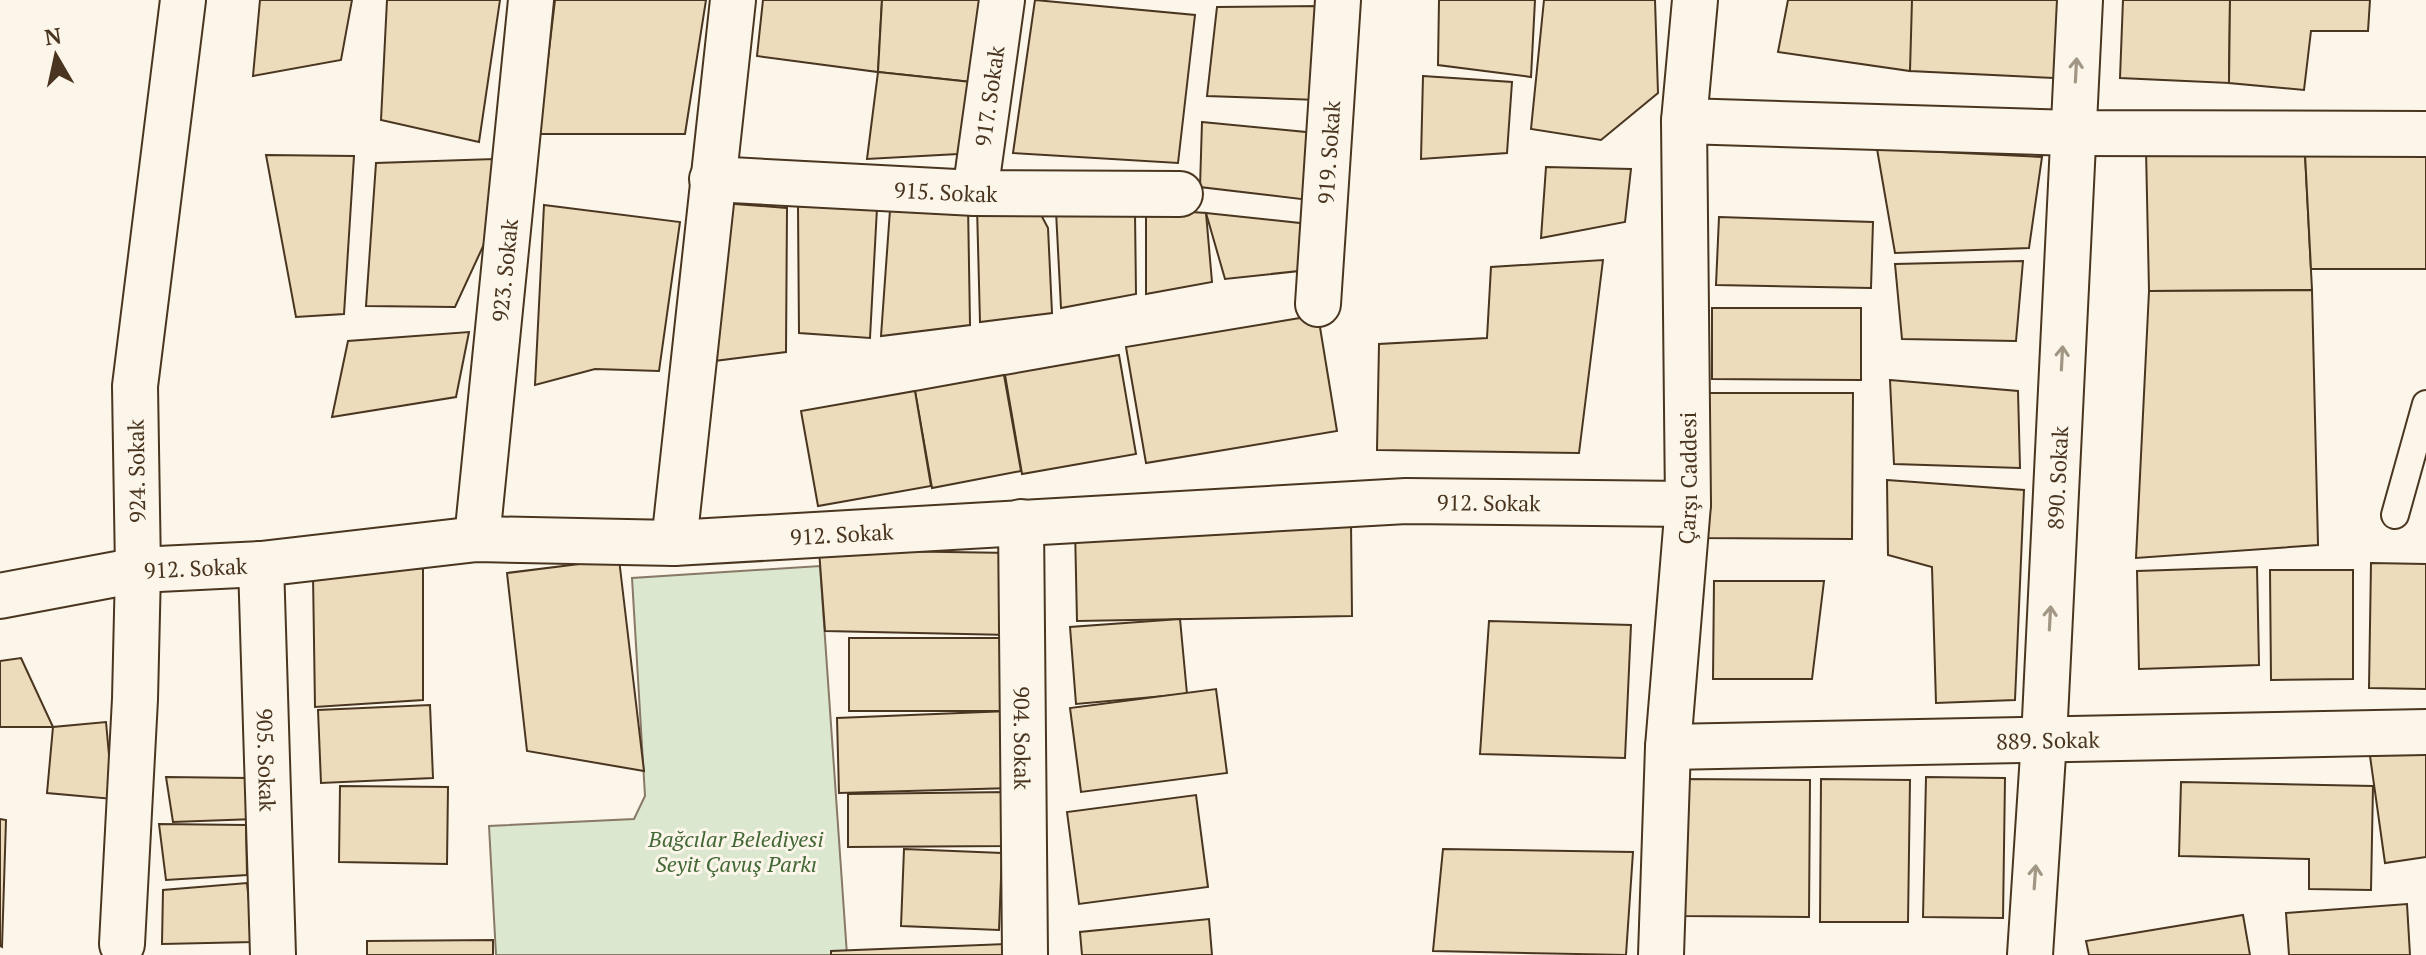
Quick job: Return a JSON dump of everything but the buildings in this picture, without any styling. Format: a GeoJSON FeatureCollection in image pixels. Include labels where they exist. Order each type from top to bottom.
{"type":"FeatureCollection","features":[{"type":"Feature","properties":{"kind":"street","name":"924. Sokak"},"geometry":{"type":"LineString","coordinates":[[122,944],[135,699],[138,570],[135,386],[183,0]]}},
{"type":"Feature","properties":{"kind":"street","name":"923. Sokak"},"geometry":{"type":"LineString","coordinates":[[477,539],[531,0]]}},
{"type":"Feature","properties":{"kind":"street"},"geometry":{"type":"LineString","coordinates":[[674,543],[733,0]]}},
{"type":"Feature","properties":{"kind":"street","name":"917. Sokak"},"geometry":{"type":"LineString","coordinates":[[975,193],[1002,0]]}},
{"type":"Feature","properties":{"kind":"street","name":"919. Sokak"},"geometry":{"type":"LineString","coordinates":[[1318,304],[1338,0]]}},
{"type":"Feature","properties":{"kind":"street","name":"Çarşı Caddesi"},"geometry":{"type":"LineString","coordinates":[[1661,955],[1668,747],[1688,504],[1684,121],[1695,0]]}},
{"type":"Feature","properties":{"kind":"street","name":"890. Sokak"},"geometry":{"type":"LineString","coordinates":[[2030,955],[2044,739],[2080,0]]}},
{"type":"Feature","properties":{"kind":"street"},"geometry":{"type":"LineString","coordinates":[[1684,121],[2073,133],[2426,134]]}},
{"type":"Feature","properties":{"kind":"street","name":"915. Sokak"},"geometry":{"type":"LineString","coordinates":[[712,179],[975,193],[1180,194]]}},
{"type":"Feature","properties":{"kind":"street","name":"912. Sokak"},"geometry":{"type":"LineString","coordinates":[[0,596],[138,570],[261,564],[477,539],[674,543],[1406,501],[1688,504]]}},
{"type":"Feature","properties":{"kind":"street","name":"904. Sokak"},"geometry":{"type":"LineString","coordinates":[[1021,522],[1025,955]]}},
{"type":"Feature","properties":{"kind":"street","name":"905. Sokak"},"geometry":{"type":"LineString","coordinates":[[261,564],[273,955]]}},
{"type":"Feature","properties":{"kind":"street","name":"889. Sokak"},"geometry":{"type":"LineString","coordinates":[[1668,747],[2426,732]]}},
{"type":"Feature","properties":{"kind":"lane"},"geometry":{"type":"LineString","coordinates":[[2395,515],[2426,404]]}},
{"type":"Feature","properties":{"kind":"green space","name":"Bağcılar Belediyesi Seyit Çavuş Parkı"},"geometry":{"type":"Polygon","coordinates":[[[820,566],[847,955],[496,955],[489,826],[634,819],[645,796],[632,578],[820,566]]]}}]}
